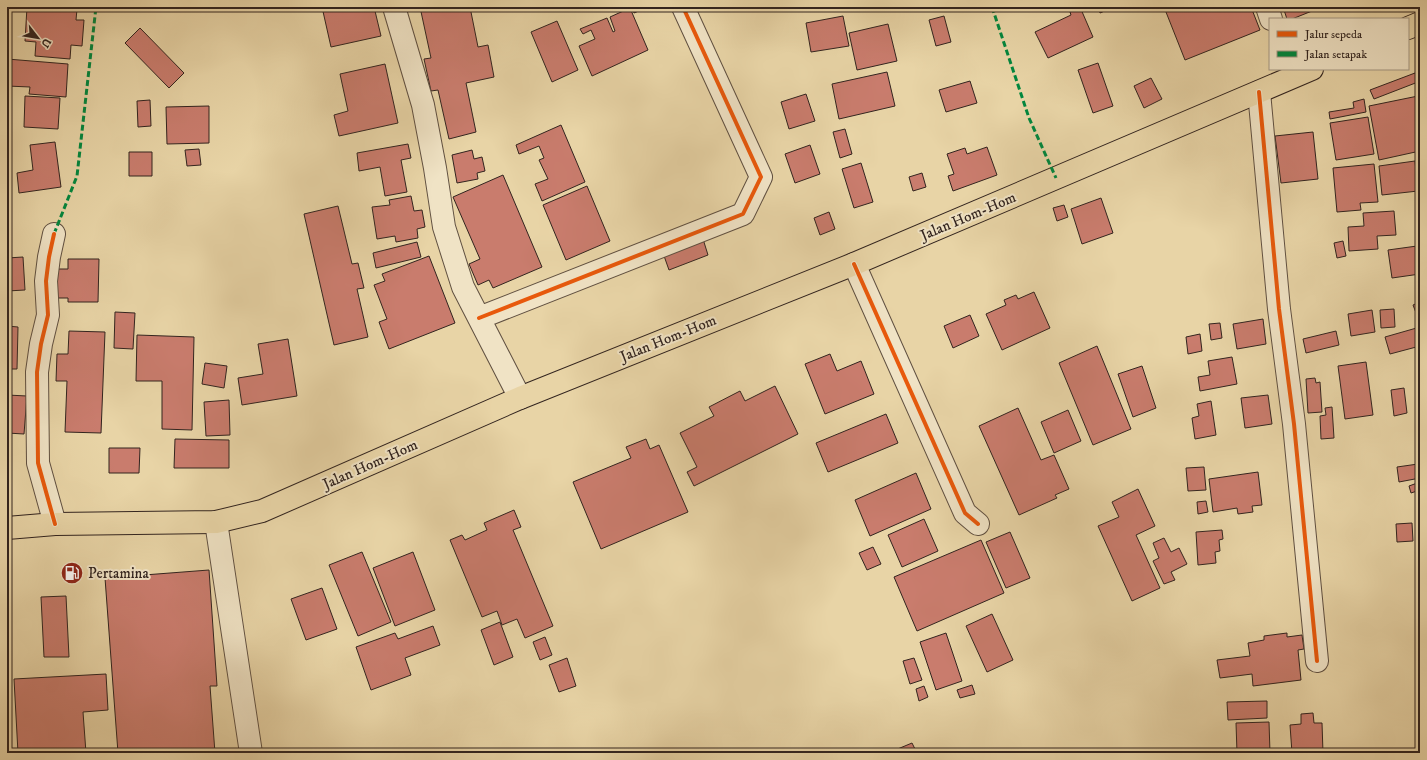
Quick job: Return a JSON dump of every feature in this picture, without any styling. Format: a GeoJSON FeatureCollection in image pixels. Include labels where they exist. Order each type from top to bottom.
{"type":"FeatureCollection","features":[{"type":"Feature","properties":{"kind":"highway"},"geometry":{"type":"LineString","coordinates":[[1409,28],[1420,23]]}},
{"type":"Feature","properties":{"kind":"highway","name":"Jalan Hom-Hom"},"geometry":{"type":"LineString","coordinates":[[7,528],[55,524],[216,522],[262,511],[520,398],[854,264],[1258,92],[1299,72]]}},
{"type":"Feature","properties":{"kind":"street"},"geometry":{"type":"LineString","coordinates":[[394,7],[422,105],[435,168],[444,227],[463,287],[520,398]]}},
{"type":"Feature","properties":{"kind":"street"},"geometry":{"type":"LineString","coordinates":[[479,318],[743,214],[761,177],[683,7]]}},
{"type":"Feature","properties":{"kind":"street"},"geometry":{"type":"LineString","coordinates":[[1266,7],[1271,18]]}},
{"type":"Feature","properties":{"kind":"street"},"geometry":{"type":"LineString","coordinates":[[1258,92],[1279,309],[1294,424],[1317,661]]}},
{"type":"Feature","properties":{"kind":"street"},"geometry":{"type":"LineString","coordinates":[[54,234],[46,281],[48,315],[41,344],[37,372],[38,463],[55,524]]}},
{"type":"Feature","properties":{"kind":"street"},"geometry":{"type":"LineString","coordinates":[[854,264],[965,513],[978,524]]}},
{"type":"Feature","properties":{"kind":"street"},"geometry":{"type":"LineString","coordinates":[[216,522],[251,753]]}},
{"type":"Feature","properties":{"kind":"building"},"geometry":{"type":"Polygon","coordinates":[[[7,7],[9,7],[8,50],[7,50],[7,7]]]}},
{"type":"Feature","properties":{"kind":"building"},"geometry":{"type":"Polygon","coordinates":[[[27,7],[62,7],[77,9],[76,20],[84,20],[82,46],[71,45],[70,59],[35,56],[36,42],[25,41],[27,7]]]}},
{"type":"Feature","properties":{"kind":"building"},"geometry":{"type":"Polygon","coordinates":[[[322,7],[382,7],[383,9],[375,11],[381,36],[331,47],[322,7]]]}},
{"type":"Feature","properties":{"kind":"building"},"geometry":{"type":"Polygon","coordinates":[[[420,7],[470,7],[478,47],[488,45],[494,77],[466,83],[476,132],[449,139],[438,90],[431,91],[424,59],[431,58],[420,7]]]}},
{"type":"Feature","properties":{"kind":"building"},"geometry":{"type":"Polygon","coordinates":[[[632,7],[648,7],[634,13],[632,7]]]}},
{"type":"Feature","properties":{"kind":"building"},"geometry":{"type":"Polygon","coordinates":[[[1080,7],[1093,37],[1048,58],[1035,32],[1071,15],[1070,12],[1080,7]]]}},
{"type":"Feature","properties":{"kind":"building"},"geometry":{"type":"Polygon","coordinates":[[[1098,7],[1114,7],[1100,13],[1098,7]]]}},
{"type":"Feature","properties":{"kind":"building"},"geometry":{"type":"Polygon","coordinates":[[[1164,7],[1251,7],[1260,30],[1185,60],[1164,7]]]}},
{"type":"Feature","properties":{"kind":"building"},"geometry":{"type":"Polygon","coordinates":[[[1283,7],[1322,7],[1294,18],[1287,18],[1283,7]]]}},
{"type":"Feature","properties":{"kind":"building"},"geometry":{"type":"Polygon","coordinates":[[[630,8],[648,50],[592,76],[579,46],[595,39],[591,30],[583,34],[580,29],[607,18],[613,32],[615,31],[610,17],[630,8]]]}},
{"type":"Feature","properties":{"kind":"building"},"geometry":{"type":"Polygon","coordinates":[[[843,16],[849,46],[811,52],[806,23],[843,16]]]}},
{"type":"Feature","properties":{"kind":"building"},"geometry":{"type":"Polygon","coordinates":[[[944,16],[951,42],[936,46],[929,20],[944,16]]]}},
{"type":"Feature","properties":{"kind":"building"},"geometry":{"type":"Polygon","coordinates":[[[557,21],[578,70],[552,82],[531,32],[557,21]]]}},
{"type":"Feature","properties":{"kind":"building"},"geometry":{"type":"Polygon","coordinates":[[[888,24],[897,61],[857,70],[849,33],[888,24]]]}},
{"type":"Feature","properties":{"kind":"building"},"geometry":{"type":"Polygon","coordinates":[[[140,28],[184,73],[169,88],[125,43],[140,28]]]}},
{"type":"Feature","properties":{"kind":"building"},"geometry":{"type":"Polygon","coordinates":[[[7,59],[68,64],[66,97],[29,94],[30,87],[7,86],[7,59]]]}},
{"type":"Feature","properties":{"kind":"building"},"geometry":{"type":"Polygon","coordinates":[[[1098,63],[1113,106],[1093,113],[1078,70],[1098,63]]]}},
{"type":"Feature","properties":{"kind":"building"},"geometry":{"type":"Polygon","coordinates":[[[385,64],[398,123],[339,136],[334,115],[348,111],[340,74],[385,64]]]}},
{"type":"Feature","properties":{"kind":"building"},"geometry":{"type":"Polygon","coordinates":[[[887,72],[895,106],[839,119],[832,84],[887,72]]]}},
{"type":"Feature","properties":{"kind":"building"},"geometry":{"type":"Polygon","coordinates":[[[1415,73],[1418,82],[1374,99],[1370,90],[1415,73]]]}},
{"type":"Feature","properties":{"kind":"building"},"geometry":{"type":"Polygon","coordinates":[[[1151,78],[1162,99],[1144,108],[1134,86],[1151,78]]]}},
{"type":"Feature","properties":{"kind":"building"},"geometry":{"type":"Polygon","coordinates":[[[970,81],[977,103],[946,112],[939,90],[970,81]]]}},
{"type":"Feature","properties":{"kind":"building"},"geometry":{"type":"Polygon","coordinates":[[[1420,85],[1420,151],[1379,160],[1369,106],[1418,96],[1416,86],[1420,85]]]}},
{"type":"Feature","properties":{"kind":"building"},"geometry":{"type":"Polygon","coordinates":[[[806,94],[815,121],[789,129],[781,102],[806,94]]]}},
{"type":"Feature","properties":{"kind":"building"},"geometry":{"type":"Polygon","coordinates":[[[25,96],[60,98],[58,129],[24,127],[25,96]]]}},
{"type":"Feature","properties":{"kind":"building"},"geometry":{"type":"Polygon","coordinates":[[[1364,99],[1366,112],[1330,119],[1329,112],[1354,108],[1353,102],[1364,99]]]}},
{"type":"Feature","properties":{"kind":"building"},"geometry":{"type":"Polygon","coordinates":[[[150,100],[151,126],[138,127],[137,101],[150,100]]]}},
{"type":"Feature","properties":{"kind":"building"},"geometry":{"type":"Polygon","coordinates":[[[209,106],[209,143],[167,144],[166,107],[209,106]]]}},
{"type":"Feature","properties":{"kind":"building"},"geometry":{"type":"Polygon","coordinates":[[[1368,117],[1374,154],[1336,160],[1330,123],[1368,117]]]}},
{"type":"Feature","properties":{"kind":"building"},"geometry":{"type":"Polygon","coordinates":[[[561,125],[585,182],[542,201],[535,184],[548,179],[539,160],[544,158],[539,146],[519,154],[516,145],[561,125]]]}},
{"type":"Feature","properties":{"kind":"building"},"geometry":{"type":"Polygon","coordinates":[[[845,129],[852,154],[840,158],[833,132],[845,129]]]}},
{"type":"Feature","properties":{"kind":"building"},"geometry":{"type":"Polygon","coordinates":[[[1313,132],[1318,179],[1281,183],[1275,136],[1313,132]]]}},
{"type":"Feature","properties":{"kind":"building"},"geometry":{"type":"Polygon","coordinates":[[[55,142],[61,187],[19,193],[17,173],[33,170],[30,145],[55,142]]]}},
{"type":"Feature","properties":{"kind":"building"},"geometry":{"type":"Polygon","coordinates":[[[408,144],[411,158],[401,160],[407,192],[385,196],[380,167],[359,171],[357,153],[408,144]]]}},
{"type":"Feature","properties":{"kind":"building"},"geometry":{"type":"Polygon","coordinates":[[[810,145],[820,174],[795,183],[785,154],[810,145]]]}},
{"type":"Feature","properties":{"kind":"building"},"geometry":{"type":"Polygon","coordinates":[[[987,147],[997,175],[953,191],[948,176],[954,174],[947,154],[965,148],[967,154],[987,147]]]}},
{"type":"Feature","properties":{"kind":"building"},"geometry":{"type":"Polygon","coordinates":[[[199,149],[201,165],[187,166],[185,150],[199,149]]]}},
{"type":"Feature","properties":{"kind":"building"},"geometry":{"type":"Polygon","coordinates":[[[472,150],[474,159],[482,157],[485,171],[477,173],[478,179],[457,183],[452,155],[472,150]]]}},
{"type":"Feature","properties":{"kind":"building"},"geometry":{"type":"Polygon","coordinates":[[[129,152],[152,152],[152,176],[129,176],[129,152]]]}},
{"type":"Feature","properties":{"kind":"building"},"geometry":{"type":"Polygon","coordinates":[[[1415,161],[1418,191],[1382,195],[1379,166],[1415,161]]]}},
{"type":"Feature","properties":{"kind":"building"},"geometry":{"type":"Polygon","coordinates":[[[861,163],[873,202],[854,208],[842,169],[861,163]]]}},
{"type":"Feature","properties":{"kind":"building"},"geometry":{"type":"Polygon","coordinates":[[[1374,164],[1378,202],[1360,203],[1361,210],[1337,212],[1333,168],[1374,164]]]}},
{"type":"Feature","properties":{"kind":"building"},"geometry":{"type":"Polygon","coordinates":[[[922,173],[926,187],[913,191],[909,177],[922,173]]]}},
{"type":"Feature","properties":{"kind":"building"},"geometry":{"type":"Polygon","coordinates":[[[503,175],[542,267],[493,288],[489,280],[478,285],[469,264],[480,259],[453,197],[503,175]]]}},
{"type":"Feature","properties":{"kind":"building"},"geometry":{"type":"Polygon","coordinates":[[[587,186],[610,241],[566,260],[543,205],[587,186]]]}},
{"type":"Feature","properties":{"kind":"building"},"geometry":{"type":"Polygon","coordinates":[[[411,196],[414,211],[422,210],[425,227],[417,229],[418,238],[396,242],[395,236],[377,239],[372,207],[390,205],[389,200],[411,196]]]}},
{"type":"Feature","properties":{"kind":"building"},"geometry":{"type":"Polygon","coordinates":[[[1101,198],[1113,233],[1082,244],[1071,209],[1101,198]]]}},
{"type":"Feature","properties":{"kind":"building"},"geometry":{"type":"Polygon","coordinates":[[[1064,205],[1068,217],[1057,221],[1053,208],[1064,205]]]}},
{"type":"Feature","properties":{"kind":"building"},"geometry":{"type":"Polygon","coordinates":[[[338,206],[352,264],[358,263],[364,288],[357,289],[368,337],[334,345],[304,214],[338,206]]]}},
{"type":"Feature","properties":{"kind":"building"},"geometry":{"type":"Polygon","coordinates":[[[1394,211],[1396,235],[1377,236],[1378,249],[1349,251],[1348,227],[1364,226],[1363,213],[1394,211]]]}},
{"type":"Feature","properties":{"kind":"building"},"geometry":{"type":"Polygon","coordinates":[[[829,212],[835,229],[820,235],[814,218],[829,212]]]}},
{"type":"Feature","properties":{"kind":"building"},"geometry":{"type":"Polygon","coordinates":[[[703,239],[708,255],[669,270],[663,253],[703,239]]]}},
{"type":"Feature","properties":{"kind":"building"},"geometry":{"type":"Polygon","coordinates":[[[1343,241],[1346,256],[1337,258],[1334,243],[1343,241]]]}},
{"type":"Feature","properties":{"kind":"building"},"geometry":{"type":"Polygon","coordinates":[[[417,242],[421,257],[376,268],[373,253],[417,242]]]}},
{"type":"Feature","properties":{"kind":"building"},"geometry":{"type":"Polygon","coordinates":[[[1417,246],[1420,274],[1392,278],[1388,250],[1417,246]]]}},
{"type":"Feature","properties":{"kind":"building"},"geometry":{"type":"Polygon","coordinates":[[[429,256],[455,323],[389,349],[379,322],[387,319],[374,285],[385,281],[382,274],[429,256]]]}},
{"type":"Feature","properties":{"kind":"building"},"geometry":{"type":"Polygon","coordinates":[[[23,257],[25,290],[7,291],[7,258],[23,257]]]}},
{"type":"Feature","properties":{"kind":"building"},"geometry":{"type":"Polygon","coordinates":[[[68,259],[99,259],[98,302],[68,302],[68,298],[55,298],[55,269],[68,269],[68,259]]]}},
{"type":"Feature","properties":{"kind":"building"},"geometry":{"type":"Polygon","coordinates":[[[1034,292],[1050,328],[1002,350],[986,314],[1006,305],[1004,300],[1016,295],[1018,299],[1034,292]]]}},
{"type":"Feature","properties":{"kind":"building"},"geometry":{"type":"Polygon","coordinates":[[[1420,302],[1420,317],[1418,318],[1413,305],[1420,302]]]}},
{"type":"Feature","properties":{"kind":"building"},"geometry":{"type":"Polygon","coordinates":[[[1394,309],[1395,327],[1381,328],[1380,310],[1394,309]]]}},
{"type":"Feature","properties":{"kind":"building"},"geometry":{"type":"Polygon","coordinates":[[[1372,310],[1375,332],[1351,336],[1348,314],[1372,310]]]}},
{"type":"Feature","properties":{"kind":"building"},"geometry":{"type":"Polygon","coordinates":[[[115,312],[135,313],[133,349],[114,348],[115,312]]]}},
{"type":"Feature","properties":{"kind":"building"},"geometry":{"type":"Polygon","coordinates":[[[970,315],[979,336],[953,348],[944,326],[970,315]]]}},
{"type":"Feature","properties":{"kind":"building"},"geometry":{"type":"Polygon","coordinates":[[[1263,319],[1266,344],[1237,349],[1233,324],[1263,319]]]}},
{"type":"Feature","properties":{"kind":"building"},"geometry":{"type":"Polygon","coordinates":[[[1220,323],[1222,338],[1211,340],[1209,324],[1220,323]]]}},
{"type":"Feature","properties":{"kind":"building"},"geometry":{"type":"Polygon","coordinates":[[[7,326],[18,327],[17,369],[7,369],[7,326]]]}},
{"type":"Feature","properties":{"kind":"building"},"geometry":{"type":"Polygon","coordinates":[[[1420,327],[1420,346],[1390,354],[1385,337],[1420,327]]]}},
{"type":"Feature","properties":{"kind":"building"},"geometry":{"type":"Polygon","coordinates":[[[69,331],[105,332],[101,433],[65,432],[67,381],[56,381],[57,354],[68,354],[69,331]]]}},
{"type":"Feature","properties":{"kind":"building"},"geometry":{"type":"Polygon","coordinates":[[[1336,331],[1339,345],[1306,353],[1303,339],[1336,331]]]}},
{"type":"Feature","properties":{"kind":"building"},"geometry":{"type":"Polygon","coordinates":[[[1200,334],[1202,351],[1188,354],[1186,337],[1200,334]]]}},
{"type":"Feature","properties":{"kind":"building"},"geometry":{"type":"Polygon","coordinates":[[[137,335],[194,337],[192,430],[162,429],[162,381],[136,381],[137,335]]]}},
{"type":"Feature","properties":{"kind":"building"},"geometry":{"type":"Polygon","coordinates":[[[288,339],[297,396],[242,405],[238,378],[263,374],[258,344],[288,339]]]}},
{"type":"Feature","properties":{"kind":"building"},"geometry":{"type":"Polygon","coordinates":[[[1097,346],[1131,429],[1093,445],[1059,363],[1097,346]]]}},
{"type":"Feature","properties":{"kind":"building"},"geometry":{"type":"Polygon","coordinates":[[[830,354],[837,371],[861,361],[874,394],[825,414],[805,364],[830,354]]]}},
{"type":"Feature","properties":{"kind":"building"},"geometry":{"type":"Polygon","coordinates":[[[1232,357],[1237,384],[1200,391],[1198,377],[1210,375],[1208,361],[1232,357]]]}},
{"type":"Feature","properties":{"kind":"building"},"geometry":{"type":"Polygon","coordinates":[[[1366,362],[1373,415],[1345,419],[1338,366],[1366,362]]]}},
{"type":"Feature","properties":{"kind":"building"},"geometry":{"type":"Polygon","coordinates":[[[205,363],[227,366],[224,388],[202,384],[205,363]]]}},
{"type":"Feature","properties":{"kind":"building"},"geometry":{"type":"Polygon","coordinates":[[[1142,366],[1156,408],[1133,417],[1118,374],[1142,366]]]}},
{"type":"Feature","properties":{"kind":"building"},"geometry":{"type":"Polygon","coordinates":[[[1315,378],[1316,383],[1320,382],[1322,412],[1308,413],[1306,379],[1315,378]]]}},
{"type":"Feature","properties":{"kind":"building"},"geometry":{"type":"Polygon","coordinates":[[[775,386],[798,434],[694,486],[687,472],[697,467],[680,433],[714,416],[709,407],[740,391],[745,401],[775,386]]]}},
{"type":"Feature","properties":{"kind":"building"},"geometry":{"type":"Polygon","coordinates":[[[1404,388],[1407,413],[1394,416],[1391,390],[1404,388]]]}},
{"type":"Feature","properties":{"kind":"building"},"geometry":{"type":"Polygon","coordinates":[[[7,395],[27,396],[24,434],[7,433],[7,395]]]}},
{"type":"Feature","properties":{"kind":"building"},"geometry":{"type":"Polygon","coordinates":[[[1268,395],[1272,424],[1245,428],[1241,398],[1268,395]]]}},
{"type":"Feature","properties":{"kind":"building"},"geometry":{"type":"Polygon","coordinates":[[[229,400],[230,435],[206,436],[204,402],[229,400]]]}},
{"type":"Feature","properties":{"kind":"building"},"geometry":{"type":"Polygon","coordinates":[[[1211,401],[1216,435],[1195,439],[1192,418],[1199,416],[1197,404],[1211,401]]]}},
{"type":"Feature","properties":{"kind":"building"},"geometry":{"type":"Polygon","coordinates":[[[1332,407],[1334,438],[1321,439],[1320,416],[1326,415],[1325,408],[1332,407]]]}},
{"type":"Feature","properties":{"kind":"building"},"geometry":{"type":"Polygon","coordinates":[[[1018,408],[1041,460],[1054,455],[1069,489],[1055,495],[1057,498],[1019,515],[979,426],[1018,408]]]}},
{"type":"Feature","properties":{"kind":"building"},"geometry":{"type":"Polygon","coordinates":[[[1068,410],[1081,441],[1054,453],[1041,422],[1068,410]]]}},
{"type":"Feature","properties":{"kind":"building"},"geometry":{"type":"Polygon","coordinates":[[[886,414],[898,443],[828,472],[816,443],[886,414]]]}},
{"type":"Feature","properties":{"kind":"building"},"geometry":{"type":"Polygon","coordinates":[[[175,439],[229,440],[229,468],[174,468],[175,439]]]}},
{"type":"Feature","properties":{"kind":"building"},"geometry":{"type":"Polygon","coordinates":[[[646,439],[650,449],[659,445],[688,512],[601,549],[573,482],[631,458],[626,447],[646,439]]]}},
{"type":"Feature","properties":{"kind":"building"},"geometry":{"type":"Polygon","coordinates":[[[109,448],[140,448],[139,473],[109,473],[109,448]]]}},
{"type":"Feature","properties":{"kind":"building"},"geometry":{"type":"Polygon","coordinates":[[[1418,464],[1420,478],[1399,482],[1397,467],[1418,464]]]}},
{"type":"Feature","properties":{"kind":"building"},"geometry":{"type":"Polygon","coordinates":[[[1204,467],[1206,490],[1188,491],[1186,468],[1204,467]]]}},
{"type":"Feature","properties":{"kind":"building"},"geometry":{"type":"Polygon","coordinates":[[[1258,472],[1262,505],[1252,506],[1253,512],[1238,514],[1237,508],[1213,512],[1209,479],[1258,472]]]}},
{"type":"Feature","properties":{"kind":"building"},"geometry":{"type":"Polygon","coordinates":[[[916,473],[931,509],[870,536],[855,500],[916,473]]]}},
{"type":"Feature","properties":{"kind":"building"},"geometry":{"type":"Polygon","coordinates":[[[1420,482],[1420,490],[1411,493],[1409,486],[1420,482]]]}},
{"type":"Feature","properties":{"kind":"building"},"geometry":{"type":"Polygon","coordinates":[[[1138,489],[1155,526],[1136,535],[1160,588],[1132,601],[1098,526],[1119,517],[1112,502],[1138,489]]]}},
{"type":"Feature","properties":{"kind":"building"},"geometry":{"type":"Polygon","coordinates":[[[1206,501],[1208,512],[1198,514],[1197,502],[1206,501]]]}},
{"type":"Feature","properties":{"kind":"building"},"geometry":{"type":"Polygon","coordinates":[[[514,510],[521,527],[513,530],[553,626],[525,638],[517,619],[502,625],[497,611],[482,617],[450,540],[462,535],[465,540],[487,530],[484,523],[514,510]]]}},
{"type":"Feature","properties":{"kind":"building"},"geometry":{"type":"Polygon","coordinates":[[[924,519],[938,551],[902,567],[888,535],[924,519]]]}},
{"type":"Feature","properties":{"kind":"building"},"geometry":{"type":"Polygon","coordinates":[[[1412,523],[1413,541],[1397,542],[1396,524],[1412,523]]]}},
{"type":"Feature","properties":{"kind":"building"},"geometry":{"type":"Polygon","coordinates":[[[1222,530],[1223,539],[1219,540],[1220,551],[1215,552],[1216,563],[1198,565],[1196,532],[1222,530]]]}},
{"type":"Feature","properties":{"kind":"building"},"geometry":{"type":"Polygon","coordinates":[[[1010,532],[1030,578],[1006,588],[986,542],[1010,532]]]}},
{"type":"Feature","properties":{"kind":"building"},"geometry":{"type":"Polygon","coordinates":[[[1164,538],[1171,552],[1179,548],[1187,564],[1171,572],[1175,580],[1164,584],[1153,561],[1159,558],[1153,543],[1164,538]]]}},
{"type":"Feature","properties":{"kind":"building"},"geometry":{"type":"Polygon","coordinates":[[[981,540],[1004,593],[917,631],[894,577],[981,540]]]}},
{"type":"Feature","properties":{"kind":"building"},"geometry":{"type":"Polygon","coordinates":[[[873,547],[881,564],[867,570],[859,553],[873,547]]]}},
{"type":"Feature","properties":{"kind":"building"},"geometry":{"type":"Polygon","coordinates":[[[362,552],[391,622],[358,636],[329,565],[362,552]]]}},
{"type":"Feature","properties":{"kind":"building"},"geometry":{"type":"Polygon","coordinates":[[[413,552],[435,610],[395,626],[373,568],[413,552]]]}},
{"type":"Feature","properties":{"kind":"building"},"geometry":{"type":"Polygon","coordinates":[[[209,570],[217,686],[210,686],[215,753],[118,753],[105,578],[209,570]]]}},
{"type":"Feature","properties":{"kind":"building"},"geometry":{"type":"Polygon","coordinates":[[[322,588],[337,629],[306,640],[291,599],[322,588]]]}},
{"type":"Feature","properties":{"kind":"building"},"geometry":{"type":"Polygon","coordinates":[[[66,596],[69,657],[44,657],[41,597],[66,596]]]}},
{"type":"Feature","properties":{"kind":"building"},"geometry":{"type":"Polygon","coordinates":[[[992,614],[1013,660],[987,672],[966,626],[992,614]]]}},
{"type":"Feature","properties":{"kind":"building"},"geometry":{"type":"Polygon","coordinates":[[[500,622],[513,657],[494,665],[481,630],[500,622]]]}},
{"type":"Feature","properties":{"kind":"building"},"geometry":{"type":"Polygon","coordinates":[[[433,626],[440,645],[405,658],[411,675],[371,690],[356,647],[395,633],[398,639],[433,626]]]}},
{"type":"Feature","properties":{"kind":"building"},"geometry":{"type":"Polygon","coordinates":[[[946,633],[962,681],[936,690],[920,642],[946,633]]]}},
{"type":"Feature","properties":{"kind":"building"},"geometry":{"type":"Polygon","coordinates":[[[1287,633],[1287,637],[1302,635],[1304,649],[1298,650],[1301,680],[1253,686],[1252,674],[1220,678],[1217,660],[1250,656],[1248,643],[1264,640],[1264,636],[1287,633]]]}},
{"type":"Feature","properties":{"kind":"building"},"geometry":{"type":"Polygon","coordinates":[[[545,637],[552,655],[540,660],[533,642],[545,637]]]}},
{"type":"Feature","properties":{"kind":"building"},"geometry":{"type":"Polygon","coordinates":[[[567,658],[576,686],[559,692],[549,665],[567,658]]]}},
{"type":"Feature","properties":{"kind":"building"},"geometry":{"type":"Polygon","coordinates":[[[914,658],[922,680],[910,684],[903,661],[914,658]]]}},
{"type":"Feature","properties":{"kind":"building"},"geometry":{"type":"Polygon","coordinates":[[[106,674],[108,710],[83,712],[86,753],[18,753],[14,679],[106,674]]]}},
{"type":"Feature","properties":{"kind":"building"},"geometry":{"type":"Polygon","coordinates":[[[972,685],[975,694],[960,698],[957,690],[972,685]]]}},
{"type":"Feature","properties":{"kind":"building"},"geometry":{"type":"Polygon","coordinates":[[[924,686],[928,697],[919,701],[916,689],[924,686]]]}},
{"type":"Feature","properties":{"kind":"building"},"geometry":{"type":"Polygon","coordinates":[[[1267,701],[1267,718],[1228,720],[1227,702],[1267,701]]]}},
{"type":"Feature","properties":{"kind":"building"},"geometry":{"type":"Polygon","coordinates":[[[1313,713],[1314,723],[1322,723],[1323,753],[1292,753],[1290,725],[1301,724],[1301,714],[1313,713]]]}},
{"type":"Feature","properties":{"kind":"building"},"geometry":{"type":"Polygon","coordinates":[[[1269,722],[1270,753],[1237,753],[1236,723],[1269,722]]]}},
{"type":"Feature","properties":{"kind":"building"},"geometry":{"type":"Polygon","coordinates":[[[912,743],[917,753],[888,753],[912,743]]]}},
{"type":"Feature","properties":{"kind":"marked path"},"geometry":{"type":"LineString","coordinates":[[54,234],[77,176],[96,7]]}},
{"type":"Feature","properties":{"kind":"marked path"},"geometry":{"type":"LineString","coordinates":[[992,7],[1029,118],[1056,178]]}},
{"type":"Feature","properties":{"kind":"cycle path"},"geometry":{"type":"LineString","coordinates":[[479,318],[743,214],[761,177],[683,7]]}},
{"type":"Feature","properties":{"kind":"cycle path"},"geometry":{"type":"LineString","coordinates":[[1259,92],[1279,309],[1294,424],[1317,661]]}},
{"type":"Feature","properties":{"kind":"cycle path"},"geometry":{"type":"LineString","coordinates":[[54,234],[46,281],[48,315],[41,344],[37,372],[38,463],[55,524]]}},
{"type":"Feature","properties":{"kind":"cycle path"},"geometry":{"type":"LineString","coordinates":[[854,264],[965,513],[978,524]]}},
{"type":"Feature","properties":{"kind":"place","name":"Pertamina"},"geometry":{"type":"Point","coordinates":[72,573]}}]}
